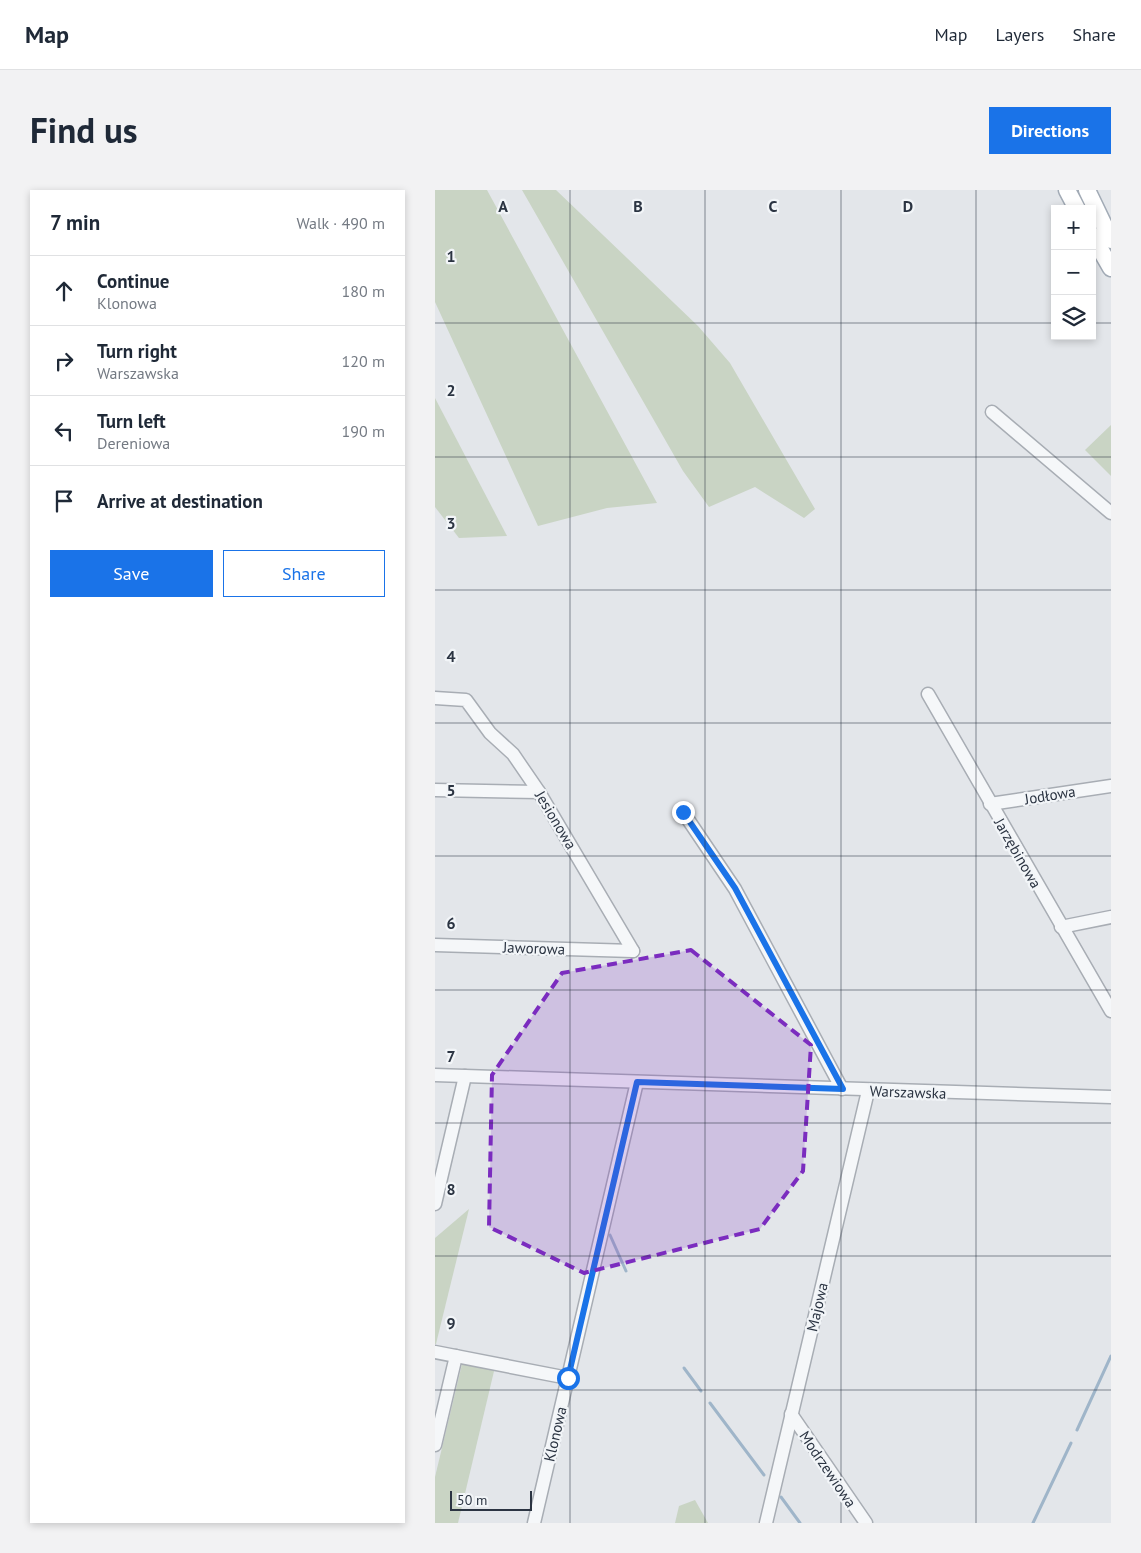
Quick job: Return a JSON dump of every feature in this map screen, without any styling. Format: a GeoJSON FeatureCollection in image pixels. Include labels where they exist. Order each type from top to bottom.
{"type":"FeatureCollection","features":[{"type":"Feature","properties":{"kind":"main road"},"geometry":{"type":"LineString","coordinates":[[1067,190],[1075,205]]}},
{"type":"Feature","properties":{"kind":"main road"},"geometry":{"type":"LineString","coordinates":[[1087,190],[1111,240]]}},
{"type":"Feature","properties":{"kind":"main road"},"geometry":{"type":"LineString","coordinates":[[1096,242],[1111,268]]}},
{"type":"Feature","properties":{"kind":"street"},"geometry":{"type":"LineString","coordinates":[[992,412],[1111,513]]}},
{"type":"Feature","properties":{"kind":"street","name":"Jarzębinowa"},"geometry":{"type":"LineString","coordinates":[[928,694],[1111,1011]]}},
{"type":"Feature","properties":{"kind":"street","name":"Jesionowa"},"geometry":{"type":"LineString","coordinates":[[435,698],[466,700],[490,733],[513,754],[539,792],[633,951]]}},
{"type":"Feature","properties":{"kind":"street","name":"Jodłowa"},"geometry":{"type":"LineString","coordinates":[[990,804],[1111,786]]}},
{"type":"Feature","properties":{"kind":"street"},"geometry":{"type":"LineString","coordinates":[[435,790],[539,792]]}},
{"type":"Feature","properties":{"kind":"street"},"geometry":{"type":"LineString","coordinates":[[683,812],[735,888],[843,1089]]}},
{"type":"Feature","properties":{"kind":"street"},"geometry":{"type":"LineString","coordinates":[[1061,927],[1111,917]]}},
{"type":"Feature","properties":{"kind":"street","name":"Jaworowa"},"geometry":{"type":"LineString","coordinates":[[435,945],[633,951]]}},
{"type":"Feature","properties":{"kind":"street","name":"Warszawska"},"geometry":{"type":"LineString","coordinates":[[435,1075],[868,1091],[1111,1097]]}},
{"type":"Feature","properties":{"kind":"street"},"geometry":{"type":"LineString","coordinates":[[435,1204],[465,1076]]}},
{"type":"Feature","properties":{"kind":"street","name":"Klonowa"},"geometry":{"type":"LineString","coordinates":[[534,1523],[637,1082]]}},
{"type":"Feature","properties":{"kind":"street","name":"Majowa"},"geometry":{"type":"LineString","coordinates":[[766,1523],[868,1091]]}},
{"type":"Feature","properties":{"kind":"street"},"geometry":{"type":"LineString","coordinates":[[435,1352],[568,1378]]}},
{"type":"Feature","properties":{"kind":"street"},"geometry":{"type":"LineString","coordinates":[[435,1445],[456,1356]]}},
{"type":"Feature","properties":{"kind":"street","name":"Modrzewiowa"},"geometry":{"type":"LineString","coordinates":[[791,1414],[866,1523]]}},
{"type":"Feature","properties":{"kind":"highlighted area"},"geometry":{"type":"Polygon","coordinates":[[[691,950],[811,1045],[803,1171],[760,1229],[584,1273],[489,1227],[492,1075],[562,973],[691,950]]]}},
{"type":"Feature","properties":{"kind":"green space"},"geometry":{"type":"Polygon","coordinates":[[[435,190],[487,190],[657,503],[607,508],[538,526],[435,302],[435,190]]]}},
{"type":"Feature","properties":{"kind":"green space"},"geometry":{"type":"Polygon","coordinates":[[[522,190],[556,190],[698,326],[730,363],[815,509],[804,518],[755,487],[709,507],[683,471],[522,190]]]}},
{"type":"Feature","properties":{"kind":"green space"},"geometry":{"type":"Polygon","coordinates":[[[435,398],[507,536],[459,538],[435,507],[435,398]]]}},
{"type":"Feature","properties":{"kind":"green space"},"geometry":{"type":"Polygon","coordinates":[[[1111,425],[1111,476],[1085,450],[1111,425]]]}},
{"type":"Feature","properties":{"kind":"green space"},"geometry":{"type":"Polygon","coordinates":[[[469,1209],[436,1344],[435,1344],[435,1238],[469,1209]]]}},
{"type":"Feature","properties":{"kind":"green space"},"geometry":{"type":"Polygon","coordinates":[[[463,1360],[495,1367],[458,1523],[435,1523],[435,1477],[463,1360]]]}},
{"type":"Feature","properties":{"kind":"green space"},"geometry":{"type":"Polygon","coordinates":[[[695,1500],[708,1523],[675,1523],[679,1506],[695,1500]]]}},
{"type":"Feature","properties":{"kind":"waterway"},"geometry":{"type":"LineString","coordinates":[[610,1235],[626,1271]]}},
{"type":"Feature","properties":{"kind":"waterway"},"geometry":{"type":"LineString","coordinates":[[1077,1430],[1111,1356]]}},
{"type":"Feature","properties":{"kind":"waterway"},"geometry":{"type":"LineString","coordinates":[[684,1368],[701,1391]]}},
{"type":"Feature","properties":{"kind":"waterway"},"geometry":{"type":"LineString","coordinates":[[710,1403],[764,1475]]}},
{"type":"Feature","properties":{"kind":"waterway"},"geometry":{"type":"LineString","coordinates":[[1033,1523],[1071,1443]]}},
{"type":"Feature","properties":{"kind":"waterway"},"geometry":{"type":"LineString","coordinates":[[781,1497],[800,1523]]}},
{"type":"Feature","properties":{"kind":"route"},"geometry":{"type":"LineString","coordinates":[[568,1378],[637,1082],[843,1089],[735,888],[683,812]]}}]}
